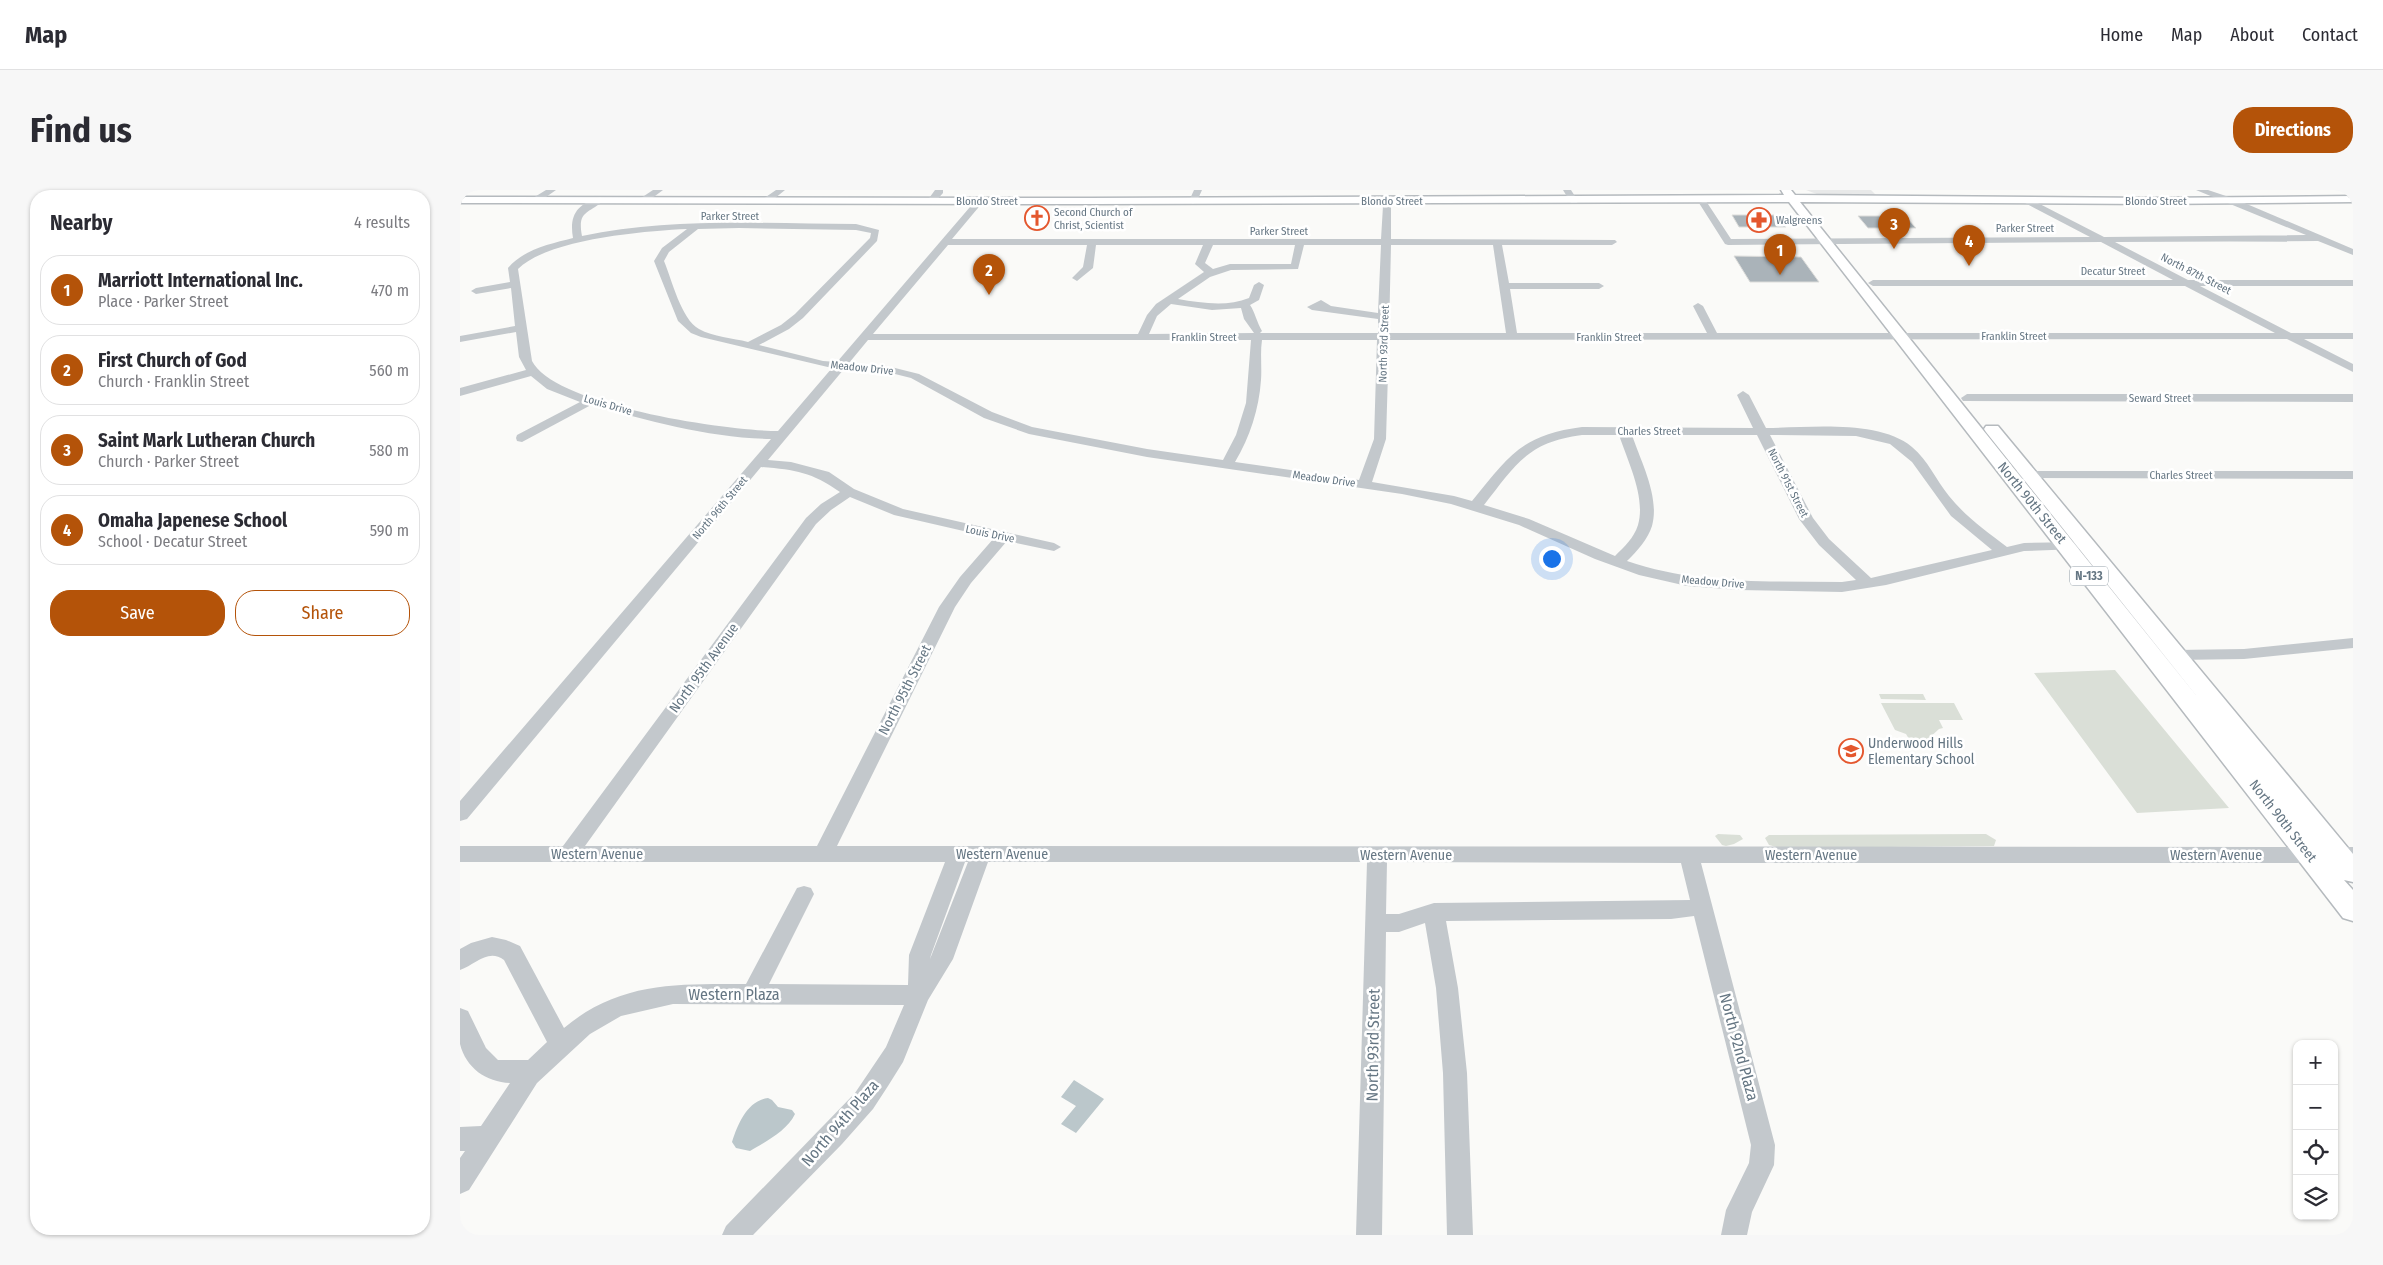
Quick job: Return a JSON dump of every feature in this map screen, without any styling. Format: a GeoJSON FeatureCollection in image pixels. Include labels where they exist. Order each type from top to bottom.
{"type":"FeatureCollection","features":[{"type":"Feature","properties":{"kind":"main road","name":"Blondo Street"},"geometry":{"type":"LineString","coordinates":[[460,200],[1391,201],[1574,195],[1960,201],[2353,199]]}},
{"type":"Feature","properties":{"kind":"main road","name":"Blondo Street"},"geometry":{"type":"LineString","coordinates":[[1574,195],[1703,203],[1797,197]]}},
{"type":"Feature","properties":{"kind":"main road","name":"North 90th Street"},"geometry":{"type":"LineString","coordinates":[[1797,197],[1908,336],[1967,398],[2176,655],[2346,855],[2353,872]]}},
{"type":"Feature","properties":{"kind":"main road","name":"North 90th Street"},"geometry":{"type":"LineString","coordinates":[[1832,241],[1873,283],[1908,336],[2009,475],[2353,910]]}},
{"type":"Feature","properties":{"kind":"street"},"geometry":{"type":"LineString","coordinates":[[536,200],[552,190]]}},
{"type":"Feature","properties":{"kind":"street"},"geometry":{"type":"LineString","coordinates":[[644,200],[659,190]]}},
{"type":"Feature","properties":{"kind":"street"},"geometry":{"type":"LineString","coordinates":[[766,201],[781,190]]}},
{"type":"Feature","properties":{"kind":"street"},"geometry":{"type":"LineString","coordinates":[[931,202],[939,193],[939,190]]}},
{"type":"Feature","properties":{"kind":"street"},"geometry":{"type":"LineString","coordinates":[[1193,201],[1198,190]]}},
{"type":"Feature","properties":{"kind":"street"},"geometry":{"type":"LineString","coordinates":[[1567,190],[1574,195]]}},
{"type":"Feature","properties":{"kind":"street"},"geometry":{"type":"LineString","coordinates":[[2200,190],[2232,201],[2353,252]]}},
{"type":"Feature","properties":{"kind":"street"},"geometry":{"type":"LineString","coordinates":[[460,392],[533,372],[525,357],[512,268],[520,259],[544,248],[578,241],[575,224],[576,218],[584,210],[600,200]]}},
{"type":"Feature","properties":{"kind":"street","name":"North 93rd Street"},"geometry":{"type":"LineString","coordinates":[[1364,485],[1380,440],[1387,206],[1391,201]]}},
{"type":"Feature","properties":{"kind":"street","name":"North 87th Street"},"geometry":{"type":"LineString","coordinates":[[2028,201],[2353,369]]}},
{"type":"Feature","properties":{"kind":"street","name":"North 96th Street"},"geometry":{"type":"LineString","coordinates":[[460,814],[979,202]]}},
{"type":"Feature","properties":{"kind":"street","name":"Parker Street"},"geometry":{"type":"LineString","coordinates":[[1703,203],[1728,242],[2321,238]]}},
{"type":"Feature","properties":{"kind":"street","name":"Parker Street"},"geometry":{"type":"LineString","coordinates":[[578,241],[646,229],[695,227],[856,227],[873,230],[876,238],[795,320],[785,328],[750,346]]}},
{"type":"Feature","properties":{"kind":"street","name":"Meadow Drive"},"geometry":{"type":"LineString","coordinates":[[695,227],[664,250],[659,258],[681,317],[687,326],[695,331],[750,346],[840,366],[886,369],[915,376],[988,415],[1029,430],[1226,465],[1427,494],[1476,506],[1524,522],[1618,562],[1661,576],[1715,584],[1842,587],[2037,546],[2086,545]]}},
{"type":"Feature","properties":{"kind":"street","name":"Parker Street"},"geometry":{"type":"LineString","coordinates":[[946,242],[1612,242]]}},
{"type":"Feature","properties":{"kind":"street"},"geometry":{"type":"LineString","coordinates":[[1077,278],[1088,268],[1092,242]]}},
{"type":"Feature","properties":{"kind":"street"},"geometry":{"type":"LineString","coordinates":[[1209,242],[1200,264],[1211,273]]}},
{"type":"Feature","properties":{"kind":"street"},"geometry":{"type":"LineString","coordinates":[[1142,337],[1154,312],[1168,300],[1211,273],[1230,267],[1295,267],[1300,242]]}},
{"type":"Feature","properties":{"kind":"street"},"geometry":{"type":"LineString","coordinates":[[1497,242],[1512,336]]}},
{"type":"Feature","properties":{"kind":"street","name":"Decatur Street"},"geometry":{"type":"LineString","coordinates":[[1873,283],[2353,283]]}},
{"type":"Feature","properties":{"kind":"street"},"geometry":{"type":"LineString","coordinates":[[476,291],[514,284]]}},
{"type":"Feature","properties":{"kind":"street"},"geometry":{"type":"LineString","coordinates":[[1168,300],[1208,307],[1242,304],[1254,300],[1259,285]]}},
{"type":"Feature","properties":{"kind":"street"},"geometry":{"type":"LineString","coordinates":[[1504,286],[1599,286]]}},
{"type":"Feature","properties":{"kind":"street"},"geometry":{"type":"LineString","coordinates":[[1226,465],[1239,445],[1246,426],[1255,384],[1253,354],[1257,334],[1249,319],[1248,310],[1242,304]]}},
{"type":"Feature","properties":{"kind":"street"},"geometry":{"type":"LineString","coordinates":[[1698,306],[1714,337]]}},
{"type":"Feature","properties":{"kind":"street"},"geometry":{"type":"LineString","coordinates":[[1324,308],[1384,317]]}},
{"type":"Feature","properties":{"kind":"street"},"geometry":{"type":"LineString","coordinates":[[460,340],[520,328]]}},
{"type":"Feature","properties":{"kind":"street","name":"Franklin Street"},"geometry":{"type":"LineString","coordinates":[[864,337],[1142,337],[1257,334],[1384,338],[1512,336],[2353,336]]}},
{"type":"Feature","properties":{"kind":"street","name":"Louis Drive"},"geometry":{"type":"LineString","coordinates":[[533,372],[556,388],[590,401],[698,429],[780,436]]}},
{"type":"Feature","properties":{"kind":"street","name":"North 91st Street"},"geometry":{"type":"LineString","coordinates":[[1743,395],[1806,519],[1824,542],[1868,583]]}},
{"type":"Feature","properties":{"kind":"street","name":"Seward Street"},"geometry":{"type":"LineString","coordinates":[[1967,398],[2353,398]]}},
{"type":"Feature","properties":{"kind":"street"},"geometry":{"type":"LineString","coordinates":[[522,438],[590,401]]}},
{"type":"Feature","properties":{"kind":"street","name":"Charles Street"},"geometry":{"type":"LineString","coordinates":[[1476,506],[1522,450],[1532,442],[1550,435],[1568,432],[1852,432],[1878,435],[1907,448],[1956,513],[2004,552]]}},
{"type":"Feature","properties":{"kind":"street"},"geometry":{"type":"LineString","coordinates":[[1618,562],[1639,537],[1646,514],[1644,496],[1624,432]]}},
{"type":"Feature","properties":{"kind":"street","name":"Louis Drive"},"geometry":{"type":"LineString","coordinates":[[758,463],[792,466],[810,470],[824,475],[849,492],[899,512],[1054,547]]}},
{"type":"Feature","properties":{"kind":"street","name":"Charles Street"},"geometry":{"type":"LineString","coordinates":[[2009,475],[2353,475]]}},
{"type":"Feature","properties":{"kind":"street","name":"North 95th Avenue"},"geometry":{"type":"LineString","coordinates":[[568,854],[811,520],[826,507],[849,492]]}},
{"type":"Feature","properties":{"kind":"street","name":"North 95th Street"},"geometry":{"type":"LineString","coordinates":[[823,855],[947,607],[965,580],[1003,537]]}},
{"type":"Feature","properties":{"kind":"street"},"geometry":{"type":"LineString","coordinates":[[2176,655],[2244,654],[2353,643]]}},
{"type":"Feature","properties":{"kind":"street","name":"Western Avenue"},"geometry":{"type":"LineString","coordinates":[[460,854],[2346,855]]}},
{"type":"Feature","properties":{"kind":"street","name":"North 94th Plaza"},"geometry":{"type":"LineString","coordinates":[[920,994],[918,966],[920,955],[958,854]]}},
{"type":"Feature","properties":{"kind":"street","name":"North 94th Plaza"},"geometry":{"type":"LineString","coordinates":[[736,1235],[864,1101],[895,1054],[920,994],[942,959],[981,854]]}},
{"type":"Feature","properties":{"kind":"street","name":"North 93rd Street"},"geometry":{"type":"LineString","coordinates":[[1369,1235],[1377,855]]}},
{"type":"Feature","properties":{"kind":"street","name":"North 92nd Plaza"},"geometry":{"type":"LineString","coordinates":[[1689,856],[1763,1145],[1761,1165],[1739,1210],[1734,1235]]}},
{"type":"Feature","properties":{"kind":"street"},"geometry":{"type":"LineString","coordinates":[[752,994],[804,894]]}},
{"type":"Feature","properties":{"kind":"street"},"geometry":{"type":"LineString","coordinates":[[1376,923],[1399,924],[1434,912],[1671,910],[1703,907]]}},
{"type":"Feature","properties":{"kind":"street"},"geometry":{"type":"LineString","coordinates":[[1434,912],[1447,988],[1455,1073],[1460,1235]]}},
{"type":"Feature","properties":{"kind":"street"},"geometry":{"type":"LineString","coordinates":[[460,961],[477,950],[488,947],[506,948],[512,953],[561,1045]]}},
{"type":"Feature","properties":{"kind":"street","name":"Western Plaza"},"geometry":{"type":"LineString","coordinates":[[460,1182],[534,1071],[561,1045],[602,1015],[641,1000],[673,994],[920,994]]}},
{"type":"Feature","properties":{"kind":"street"},"geometry":{"type":"LineString","coordinates":[[460,1018],[480,1061],[486,1067],[502,1073],[534,1071]]}},
{"type":"Feature","properties":{"kind":"street"},"geometry":{"type":"LineString","coordinates":[[460,1139],[488,1138]]}},
{"type":"Feature","properties":{"kind":"shaded area"},"geometry":{"type":"Polygon","coordinates":[[[1806,190],[1871,190],[1877,196],[1822,196],[1806,190]]]}},
{"type":"Feature","properties":{"kind":"shaded area"},"geometry":{"type":"Polygon","coordinates":[[[2115,670],[2229,808],[2137,813],[2034,673],[2115,670]]]}},
{"type":"Feature","properties":{"kind":"shaded area"},"geometry":{"type":"Polygon","coordinates":[[[1879,694],[1923,694],[1926,700],[1881,699],[1879,694]]]}},
{"type":"Feature","properties":{"kind":"shaded area"},"geometry":{"type":"Polygon","coordinates":[[[1881,703],[1954,703],[1963,720],[1939,720],[1943,728],[1939,729],[1928,739],[1909,739],[1906,734],[1895,730],[1881,703]]]}},
{"type":"Feature","properties":{"kind":"shaded area"},"geometry":{"type":"Polygon","coordinates":[[[1718,834],[1740,835],[1743,839],[1726,846],[1722,845],[1715,836],[1718,834]]]}},
{"type":"Feature","properties":{"kind":"shaded area"},"geometry":{"type":"Polygon","coordinates":[[[1986,834],[1996,840],[1994,846],[1780,848],[1769,845],[1765,838],[1769,835],[1986,834]]]}},
{"type":"Feature","properties":{"kind":"shaded area"},"geometry":{"type":"Polygon","coordinates":[[[1074,1080],[1104,1099],[1076,1133],[1061,1124],[1076,1106],[1061,1097],[1074,1080]]]}},
{"type":"Feature","properties":{"kind":"shaded area"},"geometry":{"type":"Polygon","coordinates":[[[768,1098],[778,1107],[792,1110],[795,1114],[787,1126],[775,1136],[750,1151],[736,1148],[732,1142],[744,1114],[754,1104],[768,1098]]]}},
{"type":"Feature","properties":{"kind":"building","name":"Walgreens"},"geometry":{"type":"Polygon","coordinates":[[[1732,215],[1778,215],[1786,227],[1739,227],[1732,215]]]}},
{"type":"Feature","properties":{"kind":"building"},"geometry":{"type":"Polygon","coordinates":[[[1858,216],[1905,216],[1916,228],[1868,228],[1858,216]]]}},
{"type":"Feature","properties":{"kind":"building"},"geometry":{"type":"Polygon","coordinates":[[[1734,256],[1801,257],[1819,282],[1750,282],[1734,256]]]}},
{"type":"Feature","properties":{"kind":"place","name":"Second Church of Christ, Scientist"},"geometry":{"type":"Point","coordinates":[1037,218]}},
{"type":"Feature","properties":{"kind":"place","name":"Walgreens"},"geometry":{"type":"Point","coordinates":[1759,220]}},
{"type":"Feature","properties":{"kind":"place","name":"Saint Mark Lutheran Church"},"geometry":{"type":"Point","coordinates":[1894,249]}},
{"type":"Feature","properties":{"kind":"place","name":"Omaha Japenese School"},"geometry":{"type":"Point","coordinates":[1969,266]}},
{"type":"Feature","properties":{"kind":"place","name":"Marriott International Inc."},"geometry":{"type":"Point","coordinates":[1780,275]}},
{"type":"Feature","properties":{"kind":"place","name":"First Church of God"},"geometry":{"type":"Point","coordinates":[989,295]}},
{"type":"Feature","properties":{"kind":"place","name":"Underwood Hills Elementary School"},"geometry":{"type":"Point","coordinates":[1851,751]}}]}
